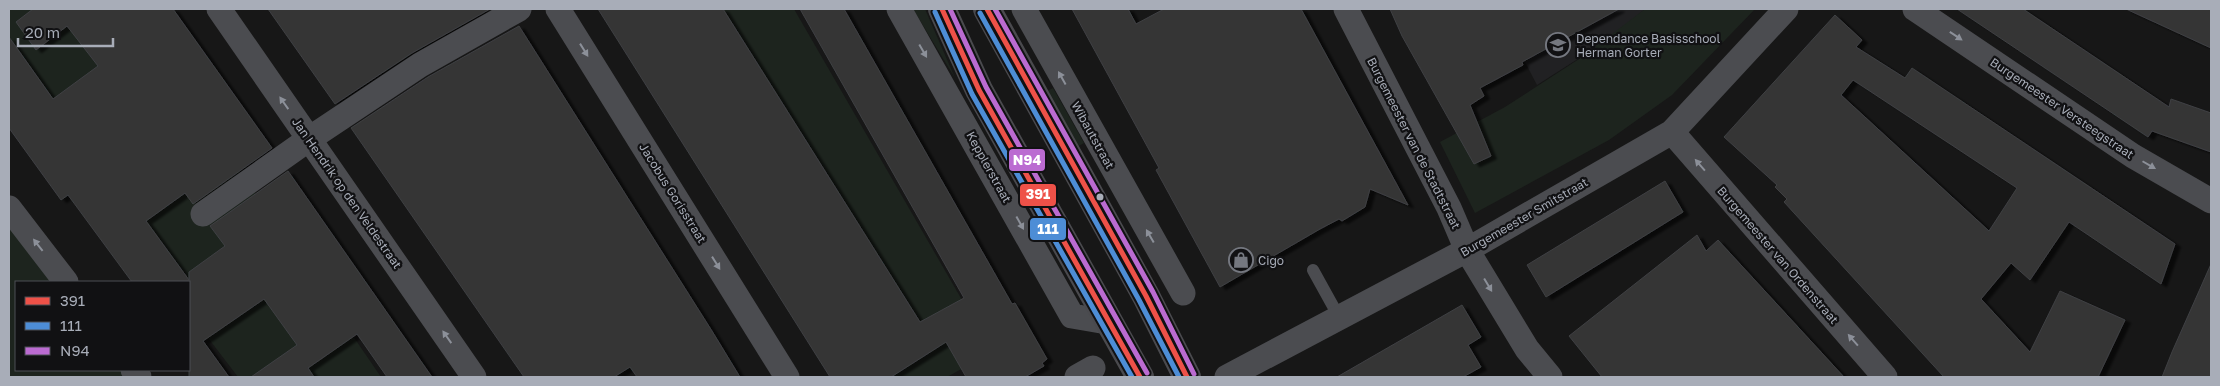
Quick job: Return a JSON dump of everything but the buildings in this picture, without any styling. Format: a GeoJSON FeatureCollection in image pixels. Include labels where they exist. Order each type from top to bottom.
{"type":"FeatureCollection","features":[{"type":"Feature","properties":{"kind":"main road"},"geometry":{"type":"LineString","coordinates":[[942,9],[980,90],[1107,322],[1140,377]]}},
{"type":"Feature","properties":{"kind":"main road"},"geometry":{"type":"LineString","coordinates":[[987,9],[1146,296],[1187,377]]}},
{"type":"Feature","properties":{"kind":"street","name":"Jan Hendrik op den Veldestraat"},"geometry":{"type":"LineString","coordinates":[[219,9],[474,377]]}},
{"type":"Feature","properties":{"kind":"street"},"geometry":{"type":"LineString","coordinates":[[203,214],[420,65],[519,9]]}},
{"type":"Feature","properties":{"kind":"street","name":"Jacobus Gorisstraat"},"geometry":{"type":"LineString","coordinates":[[558,9],[787,377]]}},
{"type":"Feature","properties":{"kind":"street","name":"Kepplerstraat"},"geometry":{"type":"LineString","coordinates":[[899,9],[1072,316],[1107,322]]}},
{"type":"Feature","properties":{"kind":"street","name":"Wibautstraat"},"geometry":{"type":"LineString","coordinates":[[1024,9],[1183,293]]}},
{"type":"Feature","properties":{"kind":"street","name":"Burgemeester van de Stadtstraat"},"geometry":{"type":"LineString","coordinates":[[1346,9],[1450,208],[1466,250],[1526,349],[1550,377]]}},
{"type":"Feature","properties":{"kind":"street","name":"Burgemeester Smitstraat"},"geometry":{"type":"LineString","coordinates":[[1227,377],[1466,250],[1672,132],[1786,9]]}},
{"type":"Feature","properties":{"kind":"street","name":"Burgemeester Versteegstraat"},"geometry":{"type":"LineString","coordinates":[[1916,9],[2132,156],[2211,201]]}},
{"type":"Feature","properties":{"kind":"street"},"geometry":{"type":"LineString","coordinates":[[947,92],[980,90]]}},
{"type":"Feature","properties":{"kind":"street","name":"Burgemeester van Ordenstraat"},"geometry":{"type":"LineString","coordinates":[[1672,132],[1884,377]]}},
{"type":"Feature","properties":{"kind":"street"},"geometry":{"type":"LineString","coordinates":[[9,208],[65,281]]}},
{"type":"Feature","properties":{"kind":"street"},"geometry":{"type":"LineString","coordinates":[[1146,296],[1163,260]]}},
{"type":"Feature","properties":{"kind":"lane"},"geometry":{"type":"LineString","coordinates":[[1313,270],[1339,317]]}},
{"type":"Feature","properties":{"kind":"shaded area"},"geometry":{"type":"Polygon","coordinates":[[[9,9],[121,9],[253,190],[381,377],[238,377],[190,314],[190,281],[165,281],[9,77],[9,9]]]}},
{"type":"Feature","properties":{"kind":"shaded area"},"geometry":{"type":"Polygon","coordinates":[[[645,9],[794,9],[992,352],[947,377],[862,377],[873,370],[645,9]]]}},
{"type":"Feature","properties":{"kind":"shaded area"},"geometry":{"type":"Polygon","coordinates":[[[913,9],[925,9],[955,78],[913,9]]]}},
{"type":"Feature","properties":{"kind":"shaded area","name":"Dependance Basisschool Herman Gorter"},"geometry":{"type":"Polygon","coordinates":[[[1497,9],[1645,9],[1609,39],[1537,85],[1497,9]]]}},
{"type":"Feature","properties":{"kind":"shaded area"},"geometry":{"type":"Polygon","coordinates":[[[1645,9],[1755,9],[1672,95],[1609,140],[1475,213],[1440,142],[1505,107],[1579,59],[1645,9]]]}},
{"type":"Feature","properties":{"kind":"shaded area"},"geometry":{"type":"Polygon","coordinates":[[[1053,88],[1084,143],[1077,147],[1043,93],[1053,88]]]}},
{"type":"Feature","properties":{"kind":"shaded area"},"geometry":{"type":"Polygon","coordinates":[[[9,216],[58,281],[15,281],[15,371],[127,371],[132,377],[9,377],[9,216]]]}},
{"type":"Feature","properties":{"kind":"transit line","name":"391"},"geometry":{"type":"LineString","coordinates":[[942,9],[979,90],[1140,377]]}},
{"type":"Feature","properties":{"kind":"transit line","name":"N94"},"geometry":{"type":"LineString","coordinates":[[950,9],[986,87],[1147,373]]}},
{"type":"Feature","properties":{"kind":"transit line","name":"391"},"geometry":{"type":"LineString","coordinates":[[987,9],[1146,296],[1187,377]]}},
{"type":"Feature","properties":{"kind":"transit line","name":"N94"},"geometry":{"type":"LineString","coordinates":[[995,9],[1153,292],[1194,374]]}},
{"type":"Feature","properties":{"kind":"transit line","name":"111"},"geometry":{"type":"LineString","coordinates":[[935,12],[972,94],[1132,377]]}},
{"type":"Feature","properties":{"kind":"transit line","name":"111"},"geometry":{"type":"LineString","coordinates":[[980,13],[1139,300],[1179,377]]}},
{"type":"Feature","properties":{"kind":"place","name":"Dependance Basisschool Herman Gorter"},"geometry":{"type":"Point","coordinates":[1558,45]}},
{"type":"Feature","properties":{"kind":"place","name":"Cigo"},"geometry":{"type":"Point","coordinates":[1241,260]}}]}
